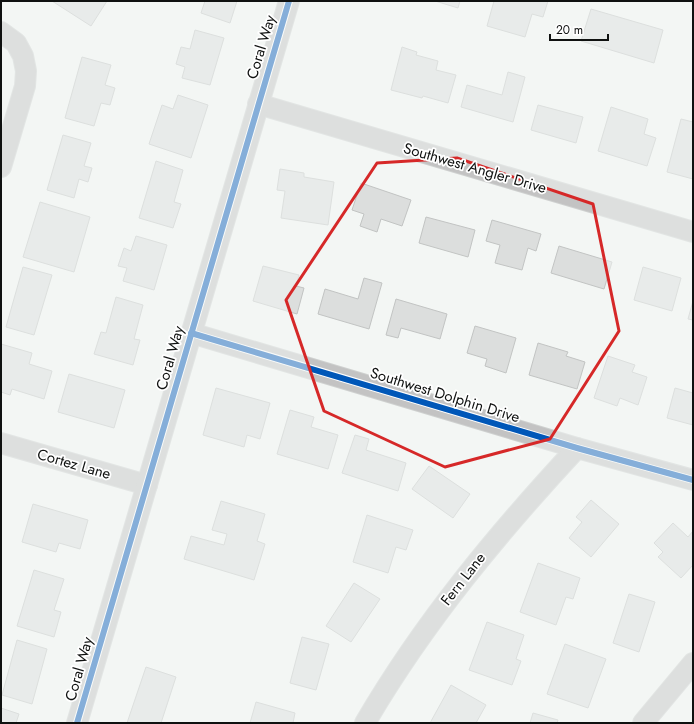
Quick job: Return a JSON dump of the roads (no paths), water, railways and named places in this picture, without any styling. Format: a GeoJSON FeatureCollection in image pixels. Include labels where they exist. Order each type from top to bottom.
{"type":"FeatureCollection","features":[{"type":"Feature","properties":{"kind":"street","name":"Coral Way"},"geometry":{"type":"LineString","coordinates":[[77,723],[288,1]]}},
{"type":"Feature","properties":{"kind":"street"},"geometry":{"type":"LineString","coordinates":[[1,167],[25,86],[26,71],[23,56],[8,38]]}},
{"type":"Feature","properties":{"kind":"street","name":"Southwest Angler Drive"},"geometry":{"type":"LineString","coordinates":[[258,104],[693,232]]}},
{"type":"Feature","properties":{"kind":"street","name":"Southwest Dolphin Drive"},"geometry":{"type":"LineString","coordinates":[[191,333],[577,448],[693,480]]}},
{"type":"Feature","properties":{"kind":"street","name":"Cortez Lane"},"geometry":{"type":"LineString","coordinates":[[1,442],[147,485]]}},
{"type":"Feature","properties":{"kind":"street","name":"Fern Lane"},"geometry":{"type":"LineString","coordinates":[[365,723],[424,631],[472,567],[523,506],[577,448]]}},
{"type":"Feature","properties":{"kind":"street"},"geometry":{"type":"LineString","coordinates":[[643,723],[693,663]]}}]}
